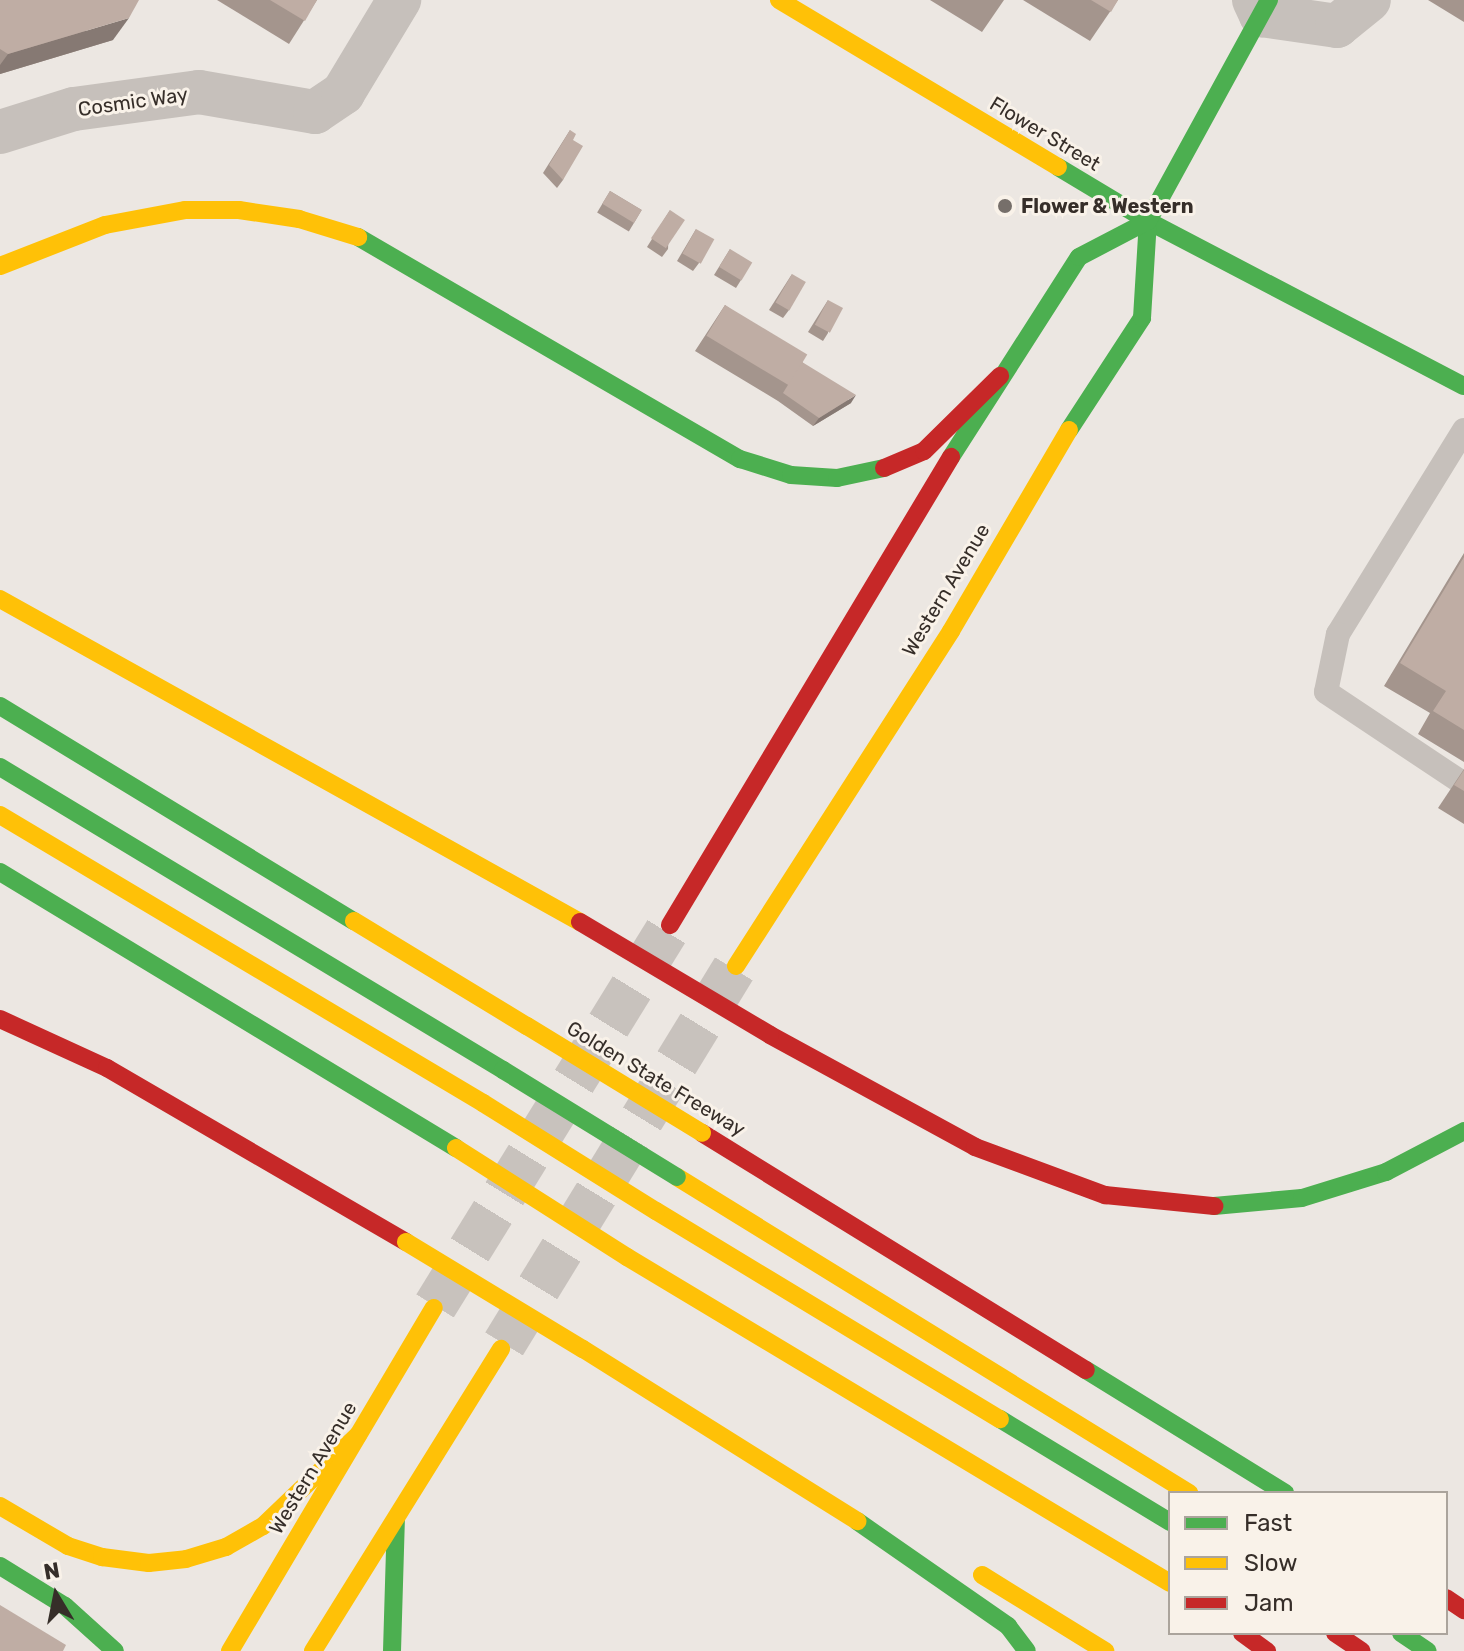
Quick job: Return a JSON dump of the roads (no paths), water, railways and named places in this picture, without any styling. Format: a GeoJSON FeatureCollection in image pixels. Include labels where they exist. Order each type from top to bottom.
{"type":"FeatureCollection","features":[{"type":"Feature","properties":{"kind":"main road","name":"Flower Street"},"geometry":{"type":"LineString","coordinates":[[779,0],[1148,221],[1464,386]]}},
{"type":"Feature","properties":{"kind":"main road","name":"Western Avenue"},"geometry":{"type":"LineString","coordinates":[[736,966],[951,631],[1033,485],[1142,318],[1148,221],[1261,5]]}},
{"type":"Feature","properties":{"kind":"main road"},"geometry":{"type":"LineString","coordinates":[[0,266],[105,225],[185,210],[239,210],[299,219],[368,240],[740,459],[791,475],[837,478],[877,471],[924,451],[1000,376]]}},
{"type":"Feature","properties":{"kind":"main road"},"geometry":{"type":"LineString","coordinates":[[670,925],[1000,376],[1079,257],[1148,221]]}},
{"type":"Feature","properties":{"kind":"main road"},"geometry":{"type":"LineString","coordinates":[[0,599],[580,922],[770,1035],[975,1147],[1105,1195],[1206,1207],[1302,1198],[1386,1172],[1464,1131]]}},
{"type":"Feature","properties":{"kind":"main road","name":"Golden State Freeway"},"geometry":{"type":"LineString","coordinates":[[0,706],[702,1133],[1282,1491]]}},
{"type":"Feature","properties":{"kind":"main road"},"geometry":{"type":"LineString","coordinates":[[0,767],[503,1070],[1186,1491]]}},
{"type":"Feature","properties":{"kind":"main road"},"geometry":{"type":"LineString","coordinates":[[0,815],[483,1103],[1168,1521]]}},
{"type":"Feature","properties":{"kind":"main road"},"geometry":{"type":"LineString","coordinates":[[0,872],[456,1148],[627,1257],[1168,1582]]}},
{"type":"Feature","properties":{"kind":"main road"},"geometry":{"type":"LineString","coordinates":[[42,1014],[107,1068]]}},
{"type":"Feature","properties":{"kind":"main road"},"geometry":{"type":"LineString","coordinates":[[0,1019],[107,1068],[406,1242],[805,1485],[1008,1626],[1027,1651]]}},
{"type":"Feature","properties":{"kind":"main road","name":"Western Avenue"},"geometry":{"type":"LineString","coordinates":[[230,1651],[434,1308]]}},
{"type":"Feature","properties":{"kind":"main road"},"geometry":{"type":"LineString","coordinates":[[313,1651],[501,1349]]}},
{"type":"Feature","properties":{"kind":"main road"},"geometry":{"type":"LineString","coordinates":[[0,1506],[68,1546],[102,1557],[149,1563],[186,1559],[226,1547],[263,1526],[358,1435]]}},
{"type":"Feature","properties":{"kind":"main road"},"geometry":{"type":"LineString","coordinates":[[805,1485],[954,1561],[1105,1651]]}},
{"type":"Feature","properties":{"kind":"main road"},"geometry":{"type":"LineString","coordinates":[[392,1651],[396,1520]]}},
{"type":"Feature","properties":{"kind":"main road"},"geometry":{"type":"LineString","coordinates":[[0,1566],[65,1606],[115,1651]]}},
{"type":"Feature","properties":{"kind":"main road"},"geometry":{"type":"LineString","coordinates":[[1245,1635],[1267,1651]]}},
{"type":"Feature","properties":{"kind":"main road"},"geometry":{"type":"LineString","coordinates":[[1338,1635],[1362,1651]]}},
{"type":"Feature","properties":{"kind":"main road"},"geometry":{"type":"LineString","coordinates":[[1404,1635],[1428,1651]]}},
{"type":"Feature","properties":{"kind":"street","name":"Cosmic Way"},"geometry":{"type":"LineString","coordinates":[[0,132],[74,109],[199,92],[315,112],[343,93],[399,0]]}},
{"type":"Feature","properties":{"kind":"street"},"geometry":{"type":"LineString","coordinates":[[1261,5],[1337,26],[1369,0]]}},
{"type":"Feature","properties":{"kind":"lane"},"geometry":{"type":"LineString","coordinates":[[1464,430],[1338,634],[1326,692],[1464,784]]}},
{"type":"Feature","properties":{"kind":"tunnel"},"geometry":{"type":"LineString","coordinates":[[435,1306],[668,929]]}},
{"type":"Feature","properties":{"kind":"tunnel"},"geometry":{"type":"LineString","coordinates":[[504,1344],[734,969]]}},
{"type":"Feature","properties":{"kind":"place","name":"Flower & Western"},"geometry":{"type":"Point","coordinates":[1005,206]}}]}
